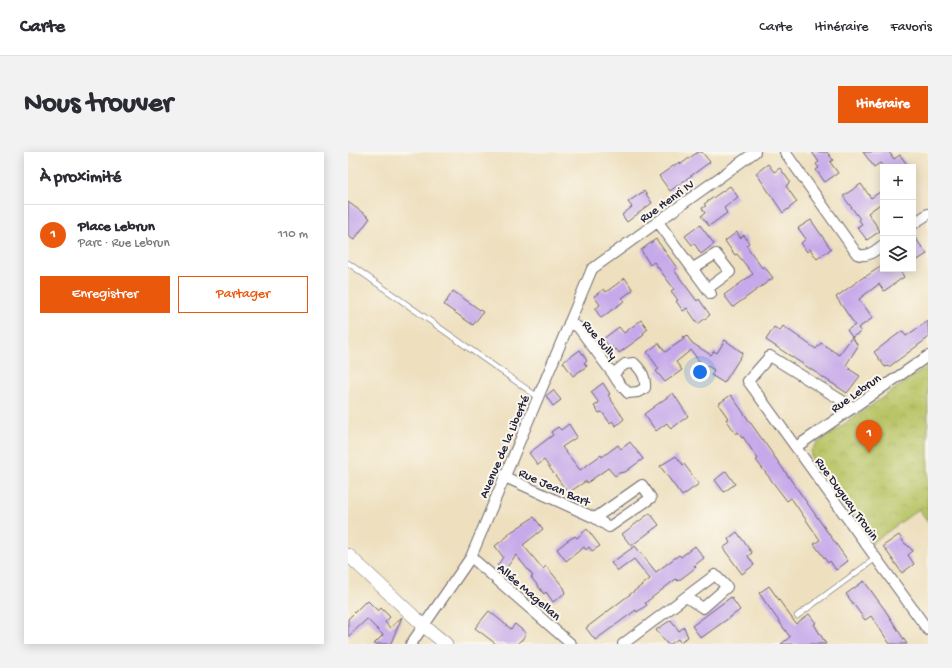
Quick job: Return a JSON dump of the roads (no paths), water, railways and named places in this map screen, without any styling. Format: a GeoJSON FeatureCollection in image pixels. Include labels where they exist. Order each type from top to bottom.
{"type":"FeatureCollection","features":[{"type":"Feature","properties":{"kind":"street","name":"Rue Henri IV"},"geometry":{"type":"LineString","coordinates":[[592,268],[754,152]]}},
{"type":"Feature","properties":{"kind":"street"},"geometry":{"type":"LineString","coordinates":[[785,152],[857,254],[863,256],[869,255],[880,247]]}},
{"type":"Feature","properties":{"kind":"street"},"geometry":{"type":"LineString","coordinates":[[916,222],[928,214]]}},
{"type":"Feature","properties":{"kind":"street"},"geometry":{"type":"LineString","coordinates":[[658,222],[709,291],[730,272],[716,254],[693,268]]}},
{"type":"Feature","properties":{"kind":"street","name":"Avenue de la Liberté"},"geometry":{"type":"LineString","coordinates":[[411,644],[472,557],[592,268]]}},
{"type":"Feature","properties":{"kind":"street","name":"Rue Sully"},"geometry":{"type":"LineString","coordinates":[[569,323],[578,327],[613,374]]}},
{"type":"Feature","properties":{"kind":"street","name":"Rue Duguay Trouin"},"geometry":{"type":"LineString","coordinates":[[854,408],[770,356],[748,380],[928,630]]}},
{"type":"Feature","properties":{"kind":"street","name":"Rue Lebrun"},"geometry":{"type":"LineString","coordinates":[[796,448],[928,356]]}},
{"type":"Feature","properties":{"kind":"street","name":"Rue Jean Bart"},"geometry":{"type":"LineString","coordinates":[[504,477],[595,518],[609,527],[651,498],[642,485],[595,518]]}},
{"type":"Feature","properties":{"kind":"street"},"geometry":{"type":"LineString","coordinates":[[348,555],[424,626],[446,644]]}},
{"type":"Feature","properties":{"kind":"street","name":"Allée Magellan"},"geometry":{"type":"LineString","coordinates":[[472,557],[571,644]]}},
{"type":"Feature","properties":{"kind":"street"},"geometry":{"type":"LineString","coordinates":[[623,644],[686,597]]}},
{"type":"Feature","properties":{"kind":"lane"},"geometry":{"type":"LineString","coordinates":[[348,263],[538,397]]}},
{"type":"Feature","properties":{"kind":"lane"},"geometry":{"type":"LineString","coordinates":[[797,616],[876,558]]}},
{"type":"Feature","properties":{"kind":"place","name":"Place Lebrun"},"geometry":{"type":"Point","coordinates":[869,453]}}]}
